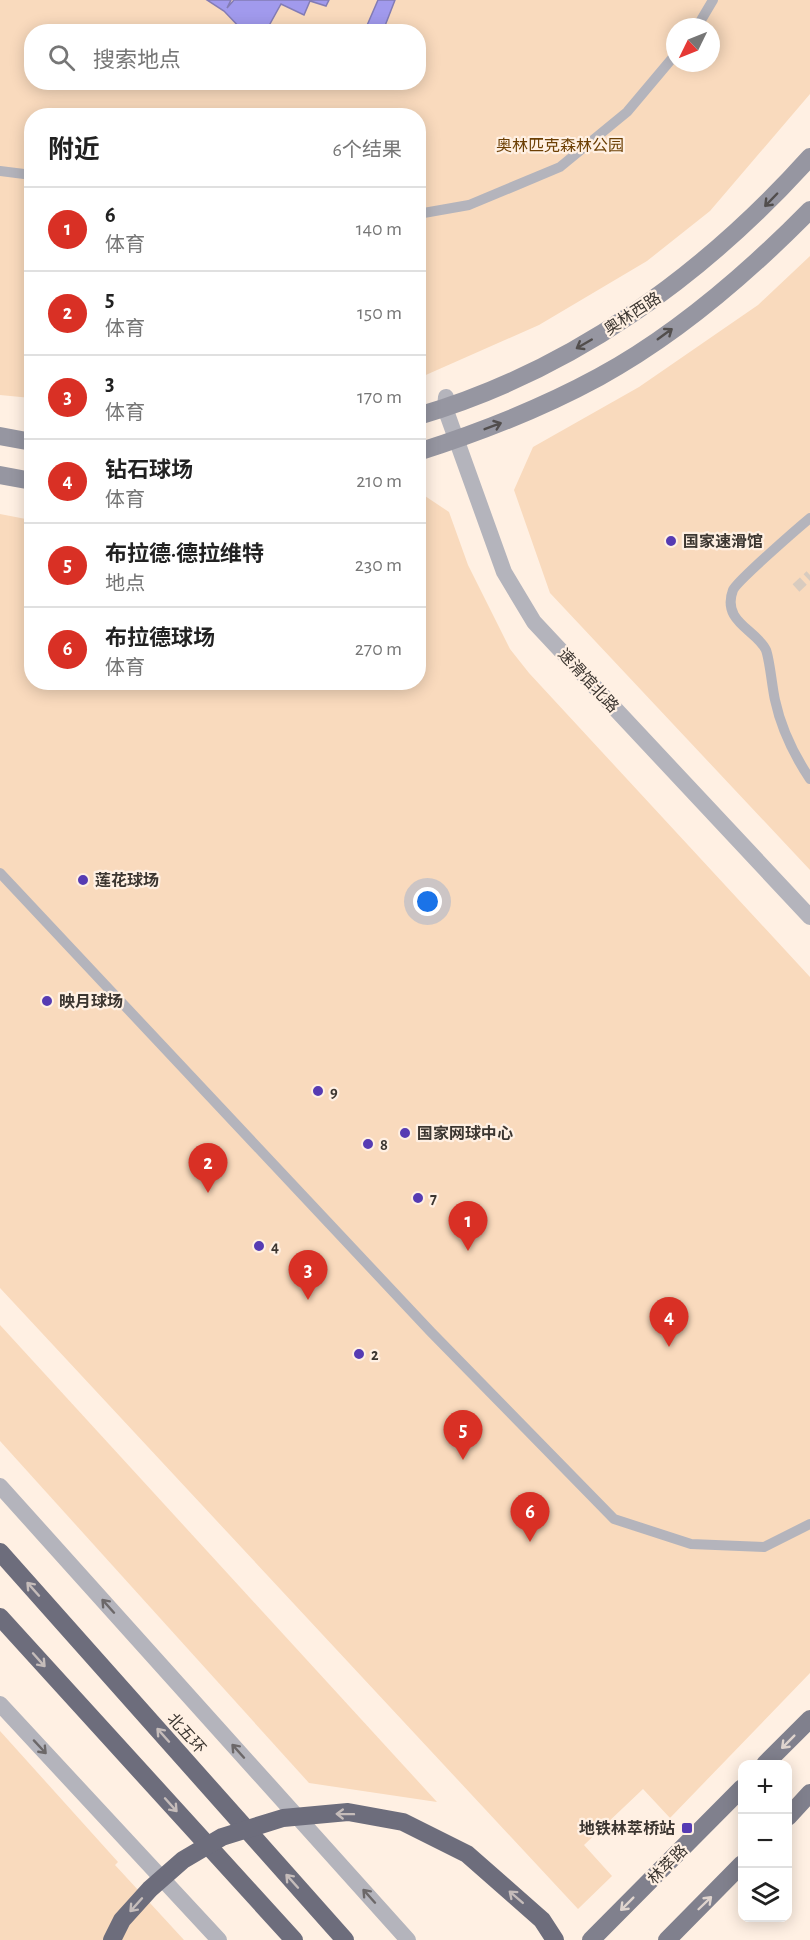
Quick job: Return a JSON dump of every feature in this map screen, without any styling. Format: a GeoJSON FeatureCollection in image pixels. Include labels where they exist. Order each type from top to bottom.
{"type":"FeatureCollection","features":[{"type":"Feature","properties":{"kind":"highway","name":"北五环"},"geometry":{"type":"LineString","coordinates":[[0,1552],[345,1940]]}},
{"type":"Feature","properties":{"kind":"highway"},"geometry":{"type":"LineString","coordinates":[[0,1617],[294,1940]]}},
{"type":"Feature","properties":{"kind":"highway"},"geometry":{"type":"LineString","coordinates":[[112,1940],[122,1920],[150,1889],[183,1860],[222,1837],[284,1818],[348,1812],[403,1822],[467,1854],[542,1920],[555,1940]]}},
{"type":"Feature","properties":{"kind":"main road","name":"奥林西路"},"geometry":{"type":"LineString","coordinates":[[426,413],[445,402],[504,385],[564,355],[652,300],[698,266],[749,222],[810,157]]}},
{"type":"Feature","properties":{"kind":"main road"},"geometry":{"type":"LineString","coordinates":[[426,449],[529,411],[600,376],[632,357],[715,297],[779,241],[810,210]]}},
{"type":"Feature","properties":{"kind":"main road"},"geometry":{"type":"LineString","coordinates":[[0,436],[24,440]]}},
{"type":"Feature","properties":{"kind":"main road"},"geometry":{"type":"LineString","coordinates":[[0,475],[24,480]]}},
{"type":"Feature","properties":{"kind":"main road"},"geometry":{"type":"LineString","coordinates":[[769,1760],[810,1719]]}},
{"type":"Feature","properties":{"kind":"main road","name":"林萃路"},"geometry":{"type":"LineString","coordinates":[[591,1940],[738,1792]]}},
{"type":"Feature","properties":{"kind":"main road"},"geometry":{"type":"LineString","coordinates":[[791,1814],[810,1793]]}},
{"type":"Feature","properties":{"kind":"main road"},"geometry":{"type":"LineString","coordinates":[[667,1940],[738,1868]]}},
{"type":"Feature","properties":{"kind":"street"},"geometry":{"type":"LineString","coordinates":[[702,18],[713,0]]}},
{"type":"Feature","properties":{"kind":"street"},"geometry":{"type":"LineString","coordinates":[[426,213],[469,205],[560,167],[627,112],[666,66]]}},
{"type":"Feature","properties":{"kind":"street"},"geometry":{"type":"LineString","coordinates":[[0,171],[24,174]]}},
{"type":"Feature","properties":{"kind":"street","name":"速滑馆北路"},"geometry":{"type":"LineString","coordinates":[[445,402],[455,440],[504,572],[534,622],[810,917]]}},
{"type":"Feature","properties":{"kind":"street"},"geometry":{"type":"LineString","coordinates":[[810,518],[734,588],[731,606],[738,621],[765,650],[782,725],[800,764],[810,779]]}},
{"type":"Feature","properties":{"kind":"street"},"geometry":{"type":"LineString","coordinates":[[0,873],[431,1332],[614,1519],[691,1544],[764,1547],[810,1524]]}},
{"type":"Feature","properties":{"kind":"street"},"geometry":{"type":"LineString","coordinates":[[0,1486],[408,1940]]}},
{"type":"Feature","properties":{"kind":"street"},"geometry":{"type":"LineString","coordinates":[[0,1704],[219,1940]]}},
{"type":"Feature","properties":{"kind":"green space","name":"奥林匹克森林公园"},"geometry":{"type":"Polygon","coordinates":[[[0,0],[810,0],[810,94],[710,211],[647,261],[539,325],[426,375],[426,108],[24,108],[24,397],[0,395],[0,0]]]}},
{"type":"Feature","properties":{"kind":"green space","name":"国家速滑馆"},"geometry":{"type":"Polygon","coordinates":[[[810,256],[810,870],[550,593],[514,490],[533,447],[639,387],[758,305],[810,256]]]}},
{"type":"Feature","properties":{"kind":"green space","name":"国家网球中心"},"geometry":{"type":"Polygon","coordinates":[[[426,497],[449,512],[468,565],[510,649],[529,673],[810,977],[810,1673],[670,1818],[643,1789],[584,1845],[612,1876],[578,1909],[0,1288],[0,514],[24,519],[24,690],[426,690],[426,497]]]}},
{"type":"Feature","properties":{"kind":"green space"},"geometry":{"type":"Polygon","coordinates":[[[0,1325],[437,1802],[309,1783],[0,1441],[0,1325]]]}},
{"type":"Feature","properties":{"kind":"green space"},"geometry":{"type":"Polygon","coordinates":[[[0,1731],[118,1862],[115,1865],[184,1940],[0,1940],[0,1731]]]}},
{"type":"Feature","properties":{"kind":"shaded area"},"geometry":{"type":"Polygon","coordinates":[[[207,0],[231,0],[227,8],[234,0],[329,0],[326,6],[310,1],[304,15],[281,4],[270,24],[236,24],[224,11],[207,0]]]}},
{"type":"Feature","properties":{"kind":"shaded area"},"geometry":{"type":"Polygon","coordinates":[[[378,0],[395,0],[386,24],[368,24],[378,0]]]}},
{"type":"Feature","properties":{"kind":"tunnel"},"geometry":{"type":"LineString","coordinates":[[796,588],[810,575]]}},
{"type":"Feature","properties":{"kind":"place","name":"国家速滑馆"},"geometry":{"type":"Point","coordinates":[671,541]}},
{"type":"Feature","properties":{"kind":"place","name":"莲花球场"},"geometry":{"type":"Point","coordinates":[83,880]}},
{"type":"Feature","properties":{"kind":"place","name":"映月球场"},"geometry":{"type":"Point","coordinates":[47,1001]}},
{"type":"Feature","properties":{"kind":"place","name":"9"},"geometry":{"type":"Point","coordinates":[318,1091]}},
{"type":"Feature","properties":{"kind":"place","name":"国家网球中心"},"geometry":{"type":"Point","coordinates":[405,1133]}},
{"type":"Feature","properties":{"kind":"place","name":"8"},"geometry":{"type":"Point","coordinates":[368,1144]}},
{"type":"Feature","properties":{"kind":"place","name":"5"},"geometry":{"type":"Point","coordinates":[208,1193]}},
{"type":"Feature","properties":{"kind":"place","name":"7"},"geometry":{"type":"Point","coordinates":[418,1198]}},
{"type":"Feature","properties":{"kind":"place","name":"4"},"geometry":{"type":"Point","coordinates":[259,1246]}},
{"type":"Feature","properties":{"kind":"place","name":"6"},"geometry":{"type":"Point","coordinates":[468,1251]}},
{"type":"Feature","properties":{"kind":"place","name":"3"},"geometry":{"type":"Point","coordinates":[308,1300]}},
{"type":"Feature","properties":{"kind":"place","name":"钻石球场"},"geometry":{"type":"Point","coordinates":[669,1347]}},
{"type":"Feature","properties":{"kind":"place","name":"2"},"geometry":{"type":"Point","coordinates":[359,1354]}},
{"type":"Feature","properties":{"kind":"place","name":"布拉德·德拉维特"},"geometry":{"type":"Point","coordinates":[463,1460]}},
{"type":"Feature","properties":{"kind":"place","name":"布拉德球场"},"geometry":{"type":"Point","coordinates":[530,1542]}},
{"type":"Feature","properties":{"kind":"place","name":"地铁林萃桥站"},"geometry":{"type":"Point","coordinates":[687,1828]}}]}
